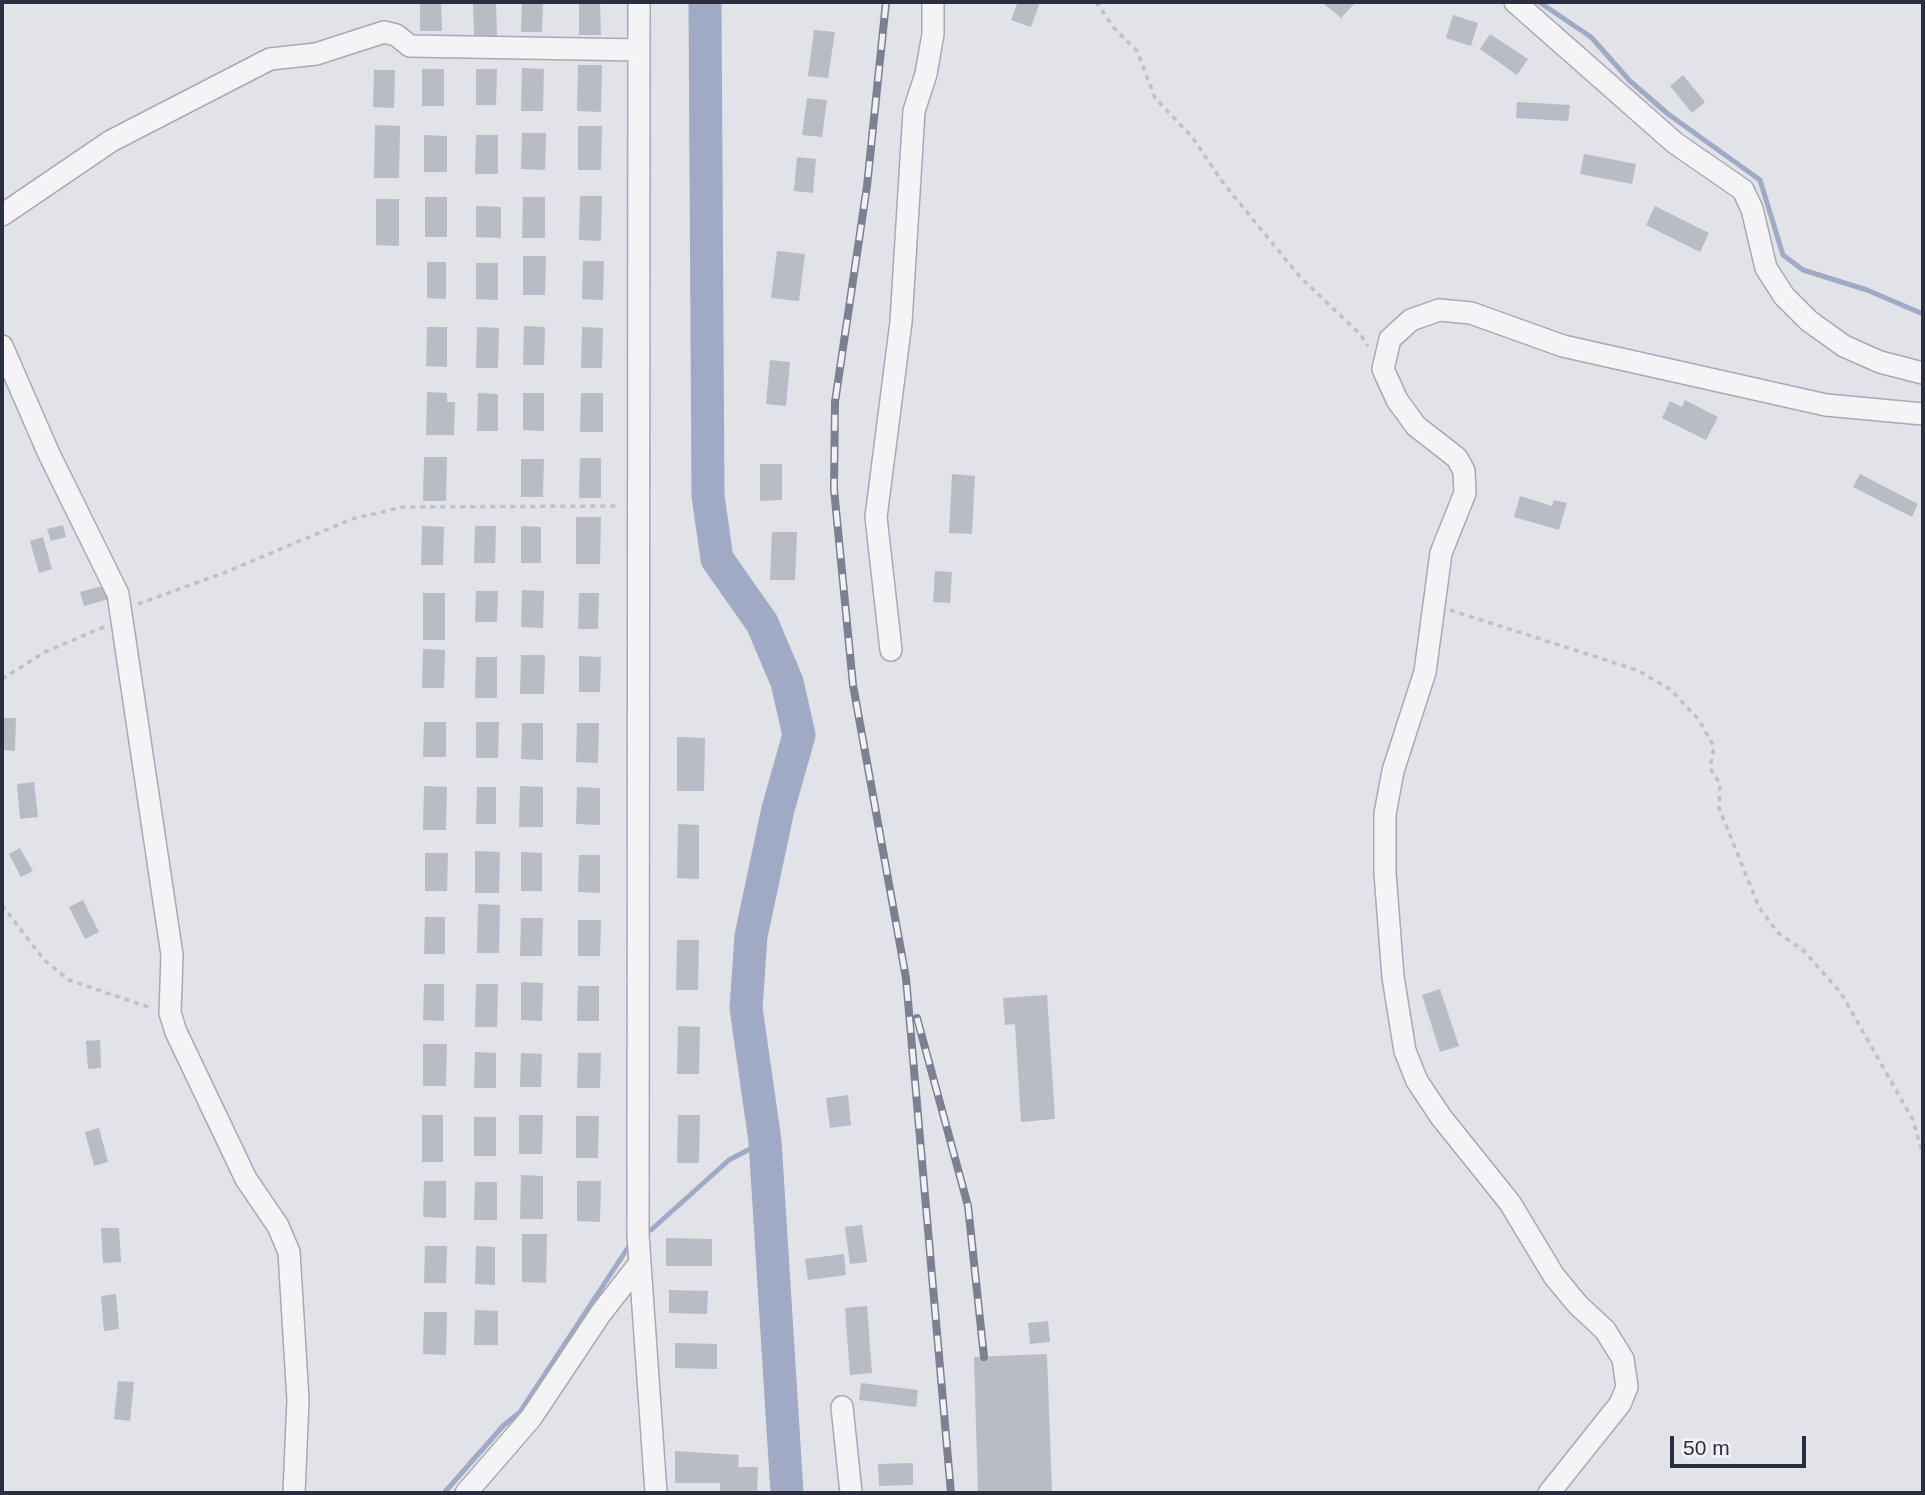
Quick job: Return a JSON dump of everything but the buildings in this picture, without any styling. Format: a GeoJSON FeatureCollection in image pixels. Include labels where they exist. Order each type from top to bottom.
{"type":"FeatureCollection","features":[{"type":"Feature","properties":{"kind":"street"},"geometry":{"type":"LineString","coordinates":[[639,2],[640,1263],[656,1493]]}},
{"type":"Feature","properties":{"kind":"street"},"geometry":{"type":"LineString","coordinates":[[891,650],[876,517],[901,322],[914,111],[926,74],[933,34],[933,2]]}},
{"type":"Feature","properties":{"kind":"street"},"geometry":{"type":"LineString","coordinates":[[1515,2],[1675,143],[1743,190],[1752,209],[1766,268],[1784,296],[1809,321],[1844,346],[1880,362],[1923,373]]}},
{"type":"Feature","properties":{"kind":"street"},"geometry":{"type":"LineString","coordinates":[[2,215],[111,141],[270,59],[316,54],[384,32],[396,35],[410,46],[639,50]]}},
{"type":"Feature","properties":{"kind":"street"},"geometry":{"type":"LineString","coordinates":[[1549,1493],[1619,1404],[1628,1387],[1623,1359],[1605,1330],[1578,1305],[1554,1276],[1510,1203],[1441,1117],[1417,1081],[1405,1051],[1393,977],[1385,873],[1385,814],[1393,771],[1425,672],[1441,553],[1465,493],[1464,471],[1457,458],[1416,426],[1397,400],[1383,369],[1390,338],[1411,320],[1439,310],[1471,313],[1563,346],[1826,405],[1923,414]]}},
{"type":"Feature","properties":{"kind":"street"},"geometry":{"type":"LineString","coordinates":[[2,346],[49,454],[111,575],[122,619],[172,955],[170,1013],[176,1032],[246,1179],[278,1226],[289,1252],[298,1399],[294,1493]]}},
{"type":"Feature","properties":{"kind":"street"},"geometry":{"type":"LineString","coordinates":[[466,1493],[531,1418],[601,1313],[640,1263]]}},
{"type":"Feature","properties":{"kind":"street"},"geometry":{"type":"LineString","coordinates":[[842,1407],[850,1493]]}},
{"type":"Feature","properties":{"kind":"path"},"geometry":{"type":"LineString","coordinates":[[1096,2],[1114,29],[1137,51],[1155,98],[1192,137],[1224,184],[1300,277],[1361,335],[1383,369]]}},
{"type":"Feature","properties":{"kind":"path"},"geometry":{"type":"LineString","coordinates":[[2,679],[45,652],[122,619],[139,603],[226,572],[352,519],[403,507],[639,506]]}},
{"type":"Feature","properties":{"kind":"path"},"geometry":{"type":"LineString","coordinates":[[1435,604],[1550,644],[1637,670],[1671,690],[1699,720],[1713,747],[1710,768],[1720,785],[1720,808],[1759,907],[1777,932],[1804,951],[1841,993],[1913,1120],[1923,1154]]}},
{"type":"Feature","properties":{"kind":"path"},"geometry":{"type":"LineString","coordinates":[[2,905],[44,960],[69,980],[140,1006],[170,1013]]}},
{"type":"Feature","properties":{"kind":"waterway"},"geometry":{"type":"LineString","coordinates":[[705,2],[708,496],[717,559],[762,623],[787,682],[799,735],[778,809],[751,936],[746,1008],[765,1141],[787,1493]]}},
{"type":"Feature","properties":{"kind":"waterway"},"geometry":{"type":"LineString","coordinates":[[1539,2],[1591,37],[1630,81],[1668,114],[1760,180],[1783,255],[1803,270],[1867,290],[1923,314]]}},
{"type":"Feature","properties":{"kind":"waterway"},"geometry":{"type":"LineString","coordinates":[[651,1230],[729,1160],[765,1141]]}},
{"type":"Feature","properties":{"kind":"waterway"},"geometry":{"type":"LineString","coordinates":[[444,1493],[503,1426],[520,1412],[631,1243]]}},
{"type":"Feature","properties":{"kind":"railway"},"geometry":{"type":"LineString","coordinates":[[886,2],[867,186],[835,402],[834,489],[853,685],[906,978],[951,1493]]}},
{"type":"Feature","properties":{"kind":"railway"},"geometry":{"type":"LineString","coordinates":[[917,1018],[968,1206],[984,1357]]}}]}
